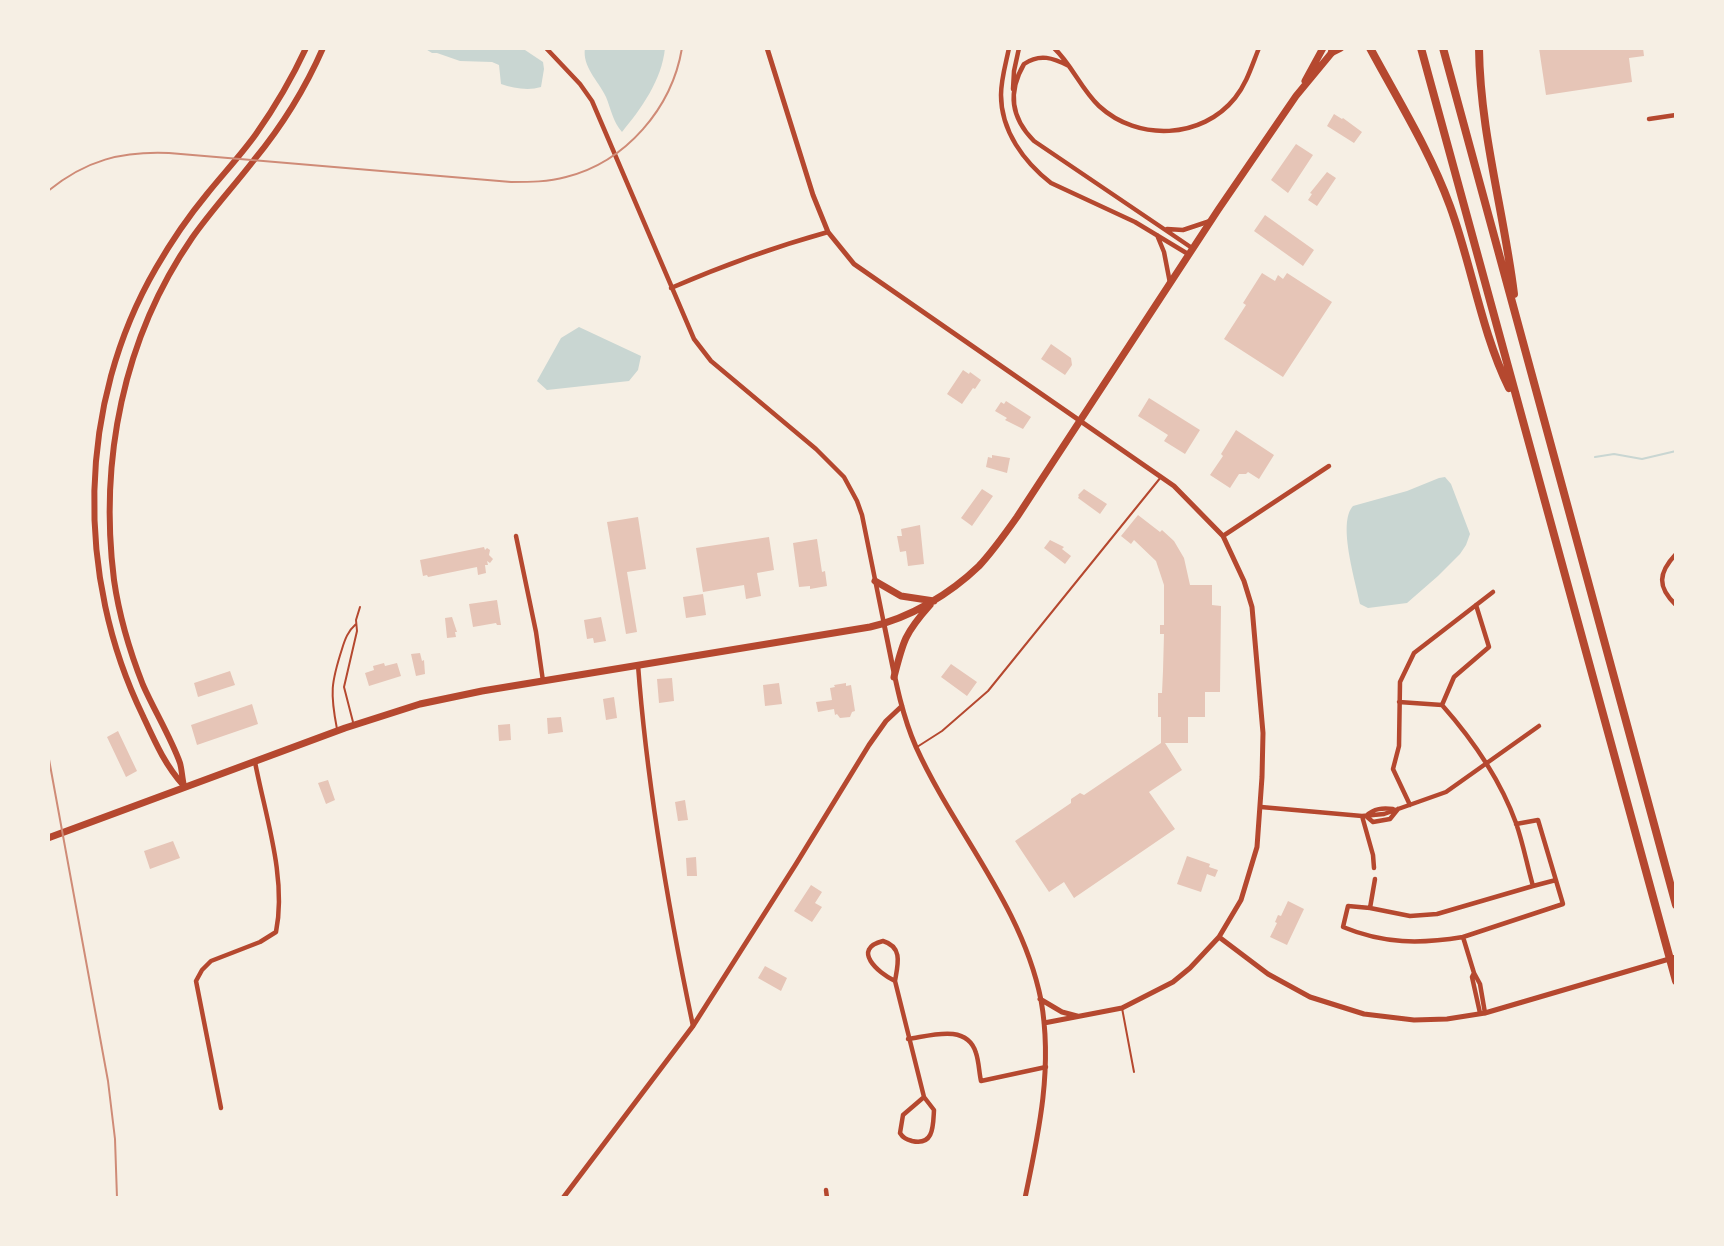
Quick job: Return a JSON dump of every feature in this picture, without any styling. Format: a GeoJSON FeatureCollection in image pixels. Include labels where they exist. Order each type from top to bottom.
{"type":"FeatureCollection","features":[{"type":"Feature","properties":{"kind":"highway"},"geometry":{"type":"LineString","coordinates":[[1363,48],[1371,50],[1426,150],[1450,205],[1494,351],[1504,379],[1517,403]]}},
{"type":"Feature","properties":{"kind":"highway"},"geometry":{"type":"LineString","coordinates":[[1421,48],[1676,981]]}},
{"type":"Feature","properties":{"kind":"highway"},"geometry":{"type":"LineString","coordinates":[[1443,48],[1676,905]]}},
{"type":"Feature","properties":{"kind":"highway"},"geometry":{"type":"LineString","coordinates":[[1479,48],[1479,82],[1484,120],[1512,281],[1517,323]]}},
{"type":"Feature","properties":{"kind":"main road"},"geometry":{"type":"LineString","coordinates":[[184,786],[169,770],[128,685],[104,608],[94,520],[95,470],[102,420],[112,375],[124,337],[154,271],[181,228],[255,135],[277,103],[306,48]]}},
{"type":"Feature","properties":{"kind":"main road"},"geometry":{"type":"LineString","coordinates":[[184,786],[180,764],[136,664],[114,582],[109,497],[116,426],[135,352],[164,285],[193,237],[287,117],[323,48]]}},
{"type":"Feature","properties":{"kind":"main road"},"geometry":{"type":"LineString","coordinates":[[894,676],[905,636],[912,625],[934,601],[962,580],[992,551],[1017,517],[1190,251],[1296,96],[1323,48]]}},
{"type":"Feature","properties":{"kind":"main road"},"geometry":{"type":"LineString","coordinates":[[1296,96],[1336,50]]}},
{"type":"Feature","properties":{"kind":"main road"},"geometry":{"type":"LineString","coordinates":[[875,580],[888,590],[905,598],[934,601]]}},
{"type":"Feature","properties":{"kind":"main road"},"geometry":{"type":"LineString","coordinates":[[48,838],[338,730],[445,698],[884,624],[934,601]]}},
{"type":"Feature","properties":{"kind":"street"},"geometry":{"type":"LineString","coordinates":[[546,48],[580,84],[592,101],[689,330],[711,361],[821,453],[844,477],[862,515],[894,676],[917,748],[1015,922],[1028,954],[1040,999],[1044,1023],[1046,1067],[1041,1121],[1025,1198]]}},
{"type":"Feature","properties":{"kind":"street"},"geometry":{"type":"LineString","coordinates":[[767,48],[813,195],[828,232],[854,264],[1174,486],[1223,536],[1244,581],[1252,606],[1263,734],[1261,807],[1257,846],[1241,900],[1219,937],[1190,968],[1173,982],[1122,1008],[1044,1023]]}},
{"type":"Feature","properties":{"kind":"street"},"geometry":{"type":"LineString","coordinates":[[1009,48],[1001,94],[1002,110],[1010,133],[1026,158],[1040,174],[1051,183],[1111,210],[1190,251]]}},
{"type":"Feature","properties":{"kind":"street"},"geometry":{"type":"LineString","coordinates":[[1020,48],[1014,70],[1013,94],[1018,122],[1034,141],[1161,227],[1190,251]]}},
{"type":"Feature","properties":{"kind":"street"},"geometry":{"type":"LineString","coordinates":[[1054,48],[1090,96],[1111,115],[1142,128],[1170,132],[1199,125],[1224,110],[1243,87],[1259,48]]}},
{"type":"Feature","properties":{"kind":"street"},"geometry":{"type":"LineString","coordinates":[[1061,48],[1063,57]]}},
{"type":"Feature","properties":{"kind":"street"},"geometry":{"type":"LineString","coordinates":[[1013,94],[1021,70],[1029,61],[1040,57],[1051,58],[1069,66]]}},
{"type":"Feature","properties":{"kind":"street"},"geometry":{"type":"LineString","coordinates":[[1649,119],[1676,115]]}},
{"type":"Feature","properties":{"kind":"street"},"geometry":{"type":"LineString","coordinates":[[1161,227],[1183,230],[1211,220]]}},
{"type":"Feature","properties":{"kind":"street"},"geometry":{"type":"LineString","coordinates":[[671,288],[769,250],[828,232]]}},
{"type":"Feature","properties":{"kind":"street"},"geometry":{"type":"LineString","coordinates":[[1157,235],[1164,252],[1170,283]]}},
{"type":"Feature","properties":{"kind":"street"},"geometry":{"type":"LineString","coordinates":[[1223,536],[1329,466]]}},
{"type":"Feature","properties":{"kind":"street"},"geometry":{"type":"LineString","coordinates":[[516,536],[536,632],[543,681]]}},
{"type":"Feature","properties":{"kind":"street"},"geometry":{"type":"LineString","coordinates":[[1676,554],[1666,566],[1661,579],[1663,591],[1676,605]]}},
{"type":"Feature","properties":{"kind":"street"},"geometry":{"type":"LineString","coordinates":[[1410,805],[1394,769],[1399,746],[1400,682],[1414,653],[1492,592]]}},
{"type":"Feature","properties":{"kind":"street"},"geometry":{"type":"LineString","coordinates":[[1442,705],[1454,677],[1490,647],[1476,605]]}},
{"type":"Feature","properties":{"kind":"street"},"geometry":{"type":"LineString","coordinates":[[638,664],[643,739],[650,787],[693,1026]]}},
{"type":"Feature","properties":{"kind":"street"},"geometry":{"type":"LineString","coordinates":[[1399,702],[1442,705],[1457,722],[1499,784],[1516,824],[1533,886]]}},
{"type":"Feature","properties":{"kind":"street"},"geometry":{"type":"LineString","coordinates":[[563,1198],[693,1026],[869,746],[886,721],[902,706]]}},
{"type":"Feature","properties":{"kind":"street"},"geometry":{"type":"LineString","coordinates":[[1364,816],[1371,810],[1378,812],[1398,809],[1446,792],[1539,726]]}},
{"type":"Feature","properties":{"kind":"street"},"geometry":{"type":"LineString","coordinates":[[221,1108],[196,981],[211,961],[260,942],[276,932],[279,915],[278,880],[254,761]]}},
{"type":"Feature","properties":{"kind":"street"},"geometry":{"type":"LineString","coordinates":[[1261,807],[1364,816],[1373,822],[1390,819],[1398,809]]}},
{"type":"Feature","properties":{"kind":"street"},"geometry":{"type":"LineString","coordinates":[[1378,812],[1379,821]]}},
{"type":"Feature","properties":{"kind":"street"},"geometry":{"type":"LineString","coordinates":[[1364,816],[1374,868]]}},
{"type":"Feature","properties":{"kind":"street"},"geometry":{"type":"LineString","coordinates":[[1516,824],[1538,820],[1556,880],[1563,904],[1463,937],[1428,943],[1392,941],[1356,933],[1343,927],[1348,906],[1410,916],[1437,914],[1556,880]]}},
{"type":"Feature","properties":{"kind":"street"},"geometry":{"type":"LineString","coordinates":[[1370,908],[1375,879]]}},
{"type":"Feature","properties":{"kind":"street"},"geometry":{"type":"LineString","coordinates":[[1219,937],[1280,981],[1310,997],[1373,1016],[1414,1020],[1447,1019],[1482,1013],[1676,957]]}},
{"type":"Feature","properties":{"kind":"street"},"geometry":{"type":"LineString","coordinates":[[1463,937],[1474,973],[1472,977],[1482,1013]]}},
{"type":"Feature","properties":{"kind":"street"},"geometry":{"type":"LineString","coordinates":[[895,981],[883,975],[869,958],[868,951],[875,943],[884,941],[894,946],[898,955],[895,981],[908,1039],[924,1097],[934,1110],[931,1134],[926,1140],[920,1142],[903,1137],[900,1133],[903,1115],[924,1097]]}},
{"type":"Feature","properties":{"kind":"street"},"geometry":{"type":"LineString","coordinates":[[1040,999],[1062,1012],[1082,1017]]}},
{"type":"Feature","properties":{"kind":"street"},"geometry":{"type":"LineString","coordinates":[[908,1039],[951,1033],[965,1038],[976,1052],[981,1081],[1046,1067]]}},
{"type":"Feature","properties":{"kind":"street"},"geometry":{"type":"LineString","coordinates":[[826,1190],[827,1198]]}},
{"type":"Feature","properties":{"kind":"lane"},"geometry":{"type":"LineString","coordinates":[[917,748],[988,691],[1161,477]]}},
{"type":"Feature","properties":{"kind":"lane"},"geometry":{"type":"LineString","coordinates":[[354,725],[344,687],[360,607]]}},
{"type":"Feature","properties":{"kind":"lane"},"geometry":{"type":"LineString","coordinates":[[338,730],[332,704],[332,679],[348,635],[356,624]]}},
{"type":"Feature","properties":{"kind":"lane"},"geometry":{"type":"LineString","coordinates":[[1122,1008],[1134,1072]]}},
{"type":"Feature","properties":{"kind":"shaded area"},"geometry":{"type":"Polygon","coordinates":[[[424,48],[522,48],[543,62],[541,87],[531,89],[501,84],[499,65],[492,62],[460,61],[432,53],[424,48]]]}},
{"type":"Feature","properties":{"kind":"shaded area"},"geometry":{"type":"Polygon","coordinates":[[[585,48],[665,48],[655,83],[622,132],[614,120],[606,97],[588,67],[585,48]]]}},
{"type":"Feature","properties":{"kind":"shaded area"},"geometry":{"type":"Polygon","coordinates":[[[579,327],[641,356],[638,370],[629,381],[547,390],[537,381],[561,338],[579,327]]]}},
{"type":"Feature","properties":{"kind":"shaded area"},"geometry":{"type":"Polygon","coordinates":[[[1445,477],[1451,484],[1470,534],[1460,554],[1407,603],[1368,608],[1360,604],[1347,539],[1349,514],[1353,506],[1407,491],[1445,477]]]}},
{"type":"Feature","properties":{"kind":"building"},"geometry":{"type":"Polygon","coordinates":[[[1539,48],[1643,48],[1644,56],[1629,58],[1632,82],[1546,95],[1539,48]]]}},
{"type":"Feature","properties":{"kind":"building"},"geometry":{"type":"Polygon","coordinates":[[[1334,114],[1362,132],[1354,143],[1327,126],[1334,114]]]}},
{"type":"Feature","properties":{"kind":"building"},"geometry":{"type":"Polygon","coordinates":[[[1296,144],[1313,155],[1288,193],[1271,180],[1296,144]]]}},
{"type":"Feature","properties":{"kind":"building"},"geometry":{"type":"Polygon","coordinates":[[[1327,172],[1336,178],[1317,206],[1308,200],[1312,194],[1310,193],[1327,172]]]}},
{"type":"Feature","properties":{"kind":"building"},"geometry":{"type":"Polygon","coordinates":[[[1265,215],[1314,250],[1303,266],[1254,231],[1265,215]]]}},
{"type":"Feature","properties":{"kind":"building"},"geometry":{"type":"Polygon","coordinates":[[[1262,273],[1275,281],[1278,275],[1283,279],[1287,273],[1332,302],[1283,377],[1224,339],[1246,305],[1243,303],[1262,273]]]}},
{"type":"Feature","properties":{"kind":"building"},"geometry":{"type":"Polygon","coordinates":[[[1051,344],[1071,358],[1072,365],[1065,375],[1041,359],[1051,344]]]}},
{"type":"Feature","properties":{"kind":"building"},"geometry":{"type":"Polygon","coordinates":[[[963,370],[981,380],[962,404],[947,394],[963,370]]]}},
{"type":"Feature","properties":{"kind":"building"},"geometry":{"type":"Polygon","coordinates":[[[1149,398],[1200,430],[1185,454],[1164,441],[1168,435],[1138,416],[1149,398]]]}},
{"type":"Feature","properties":{"kind":"building"},"geometry":{"type":"Polygon","coordinates":[[[1006,401],[1031,417],[1023,429],[1005,420],[1007,418],[995,411],[1001,402],[1004,404],[1006,401]]]}},
{"type":"Feature","properties":{"kind":"building"},"geometry":{"type":"Polygon","coordinates":[[[1236,430],[1274,455],[1259,479],[1248,472],[1239,474],[1230,488],[1210,475],[1236,430]]]}},
{"type":"Feature","properties":{"kind":"building"},"geometry":{"type":"Polygon","coordinates":[[[992,455],[1010,458],[1007,473],[986,467],[988,457],[992,458],[992,455]]]}},
{"type":"Feature","properties":{"kind":"building"},"geometry":{"type":"Polygon","coordinates":[[[982,489],[993,496],[972,526],[961,518],[982,489]]]}},
{"type":"Feature","properties":{"kind":"building"},"geometry":{"type":"Polygon","coordinates":[[[1084,489],[1107,504],[1100,514],[1078,498],[1084,489]]]}},
{"type":"Feature","properties":{"kind":"building"},"geometry":{"type":"Polygon","coordinates":[[[1138,515],[1160,532],[1162,530],[1174,541],[1184,558],[1190,585],[1212,585],[1212,605],[1221,606],[1220,692],[1205,692],[1205,717],[1188,717],[1188,743],[1165,743],[1182,770],[1149,792],[1175,829],[1074,898],[1064,882],[1049,892],[1015,841],[1071,803],[1071,799],[1080,793],[1084,795],[1161,743],[1158,693],[1162,693],[1164,634],[1160,634],[1160,625],[1164,625],[1164,585],[1156,561],[1134,540],[1131,544],[1121,536],[1138,515]]]}},
{"type":"Feature","properties":{"kind":"building"},"geometry":{"type":"Polygon","coordinates":[[[638,517],[646,569],[627,572],[637,632],[626,634],[607,522],[638,517]]]}},
{"type":"Feature","properties":{"kind":"building"},"geometry":{"type":"Polygon","coordinates":[[[920,525],[924,564],[908,566],[906,551],[900,552],[897,536],[902,536],[901,529],[920,525]]]}},
{"type":"Feature","properties":{"kind":"building"},"geometry":{"type":"Polygon","coordinates":[[[769,537],[774,570],[757,573],[761,596],[746,599],[744,585],[703,592],[696,548],[769,537]]]}},
{"type":"Feature","properties":{"kind":"building"},"geometry":{"type":"Polygon","coordinates":[[[817,539],[822,572],[825,571],[827,586],[810,589],[810,586],[799,587],[793,543],[817,539]]]}},
{"type":"Feature","properties":{"kind":"building"},"geometry":{"type":"Polygon","coordinates":[[[1050,540],[1064,547],[1062,549],[1071,556],[1065,564],[1044,548],[1050,540]]]}},
{"type":"Feature","properties":{"kind":"building"},"geometry":{"type":"Polygon","coordinates":[[[484,547],[485,550],[487,548],[490,550],[489,555],[493,559],[490,563],[487,561],[488,565],[485,565],[486,573],[478,575],[477,567],[428,577],[423,576],[420,560],[484,547]]]}},
{"type":"Feature","properties":{"kind":"building"},"geometry":{"type":"Polygon","coordinates":[[[703,594],[706,615],[686,618],[683,597],[703,594]]]}},
{"type":"Feature","properties":{"kind":"building"},"geometry":{"type":"Polygon","coordinates":[[[497,600],[501,625],[496,623],[473,627],[469,604],[497,600]]]}},
{"type":"Feature","properties":{"kind":"building"},"geometry":{"type":"Polygon","coordinates":[[[452,617],[457,632],[455,632],[456,637],[447,638],[445,618],[452,617]]]}},
{"type":"Feature","properties":{"kind":"building"},"geometry":{"type":"Polygon","coordinates":[[[601,617],[606,641],[594,643],[593,638],[587,639],[584,620],[601,617]]]}},
{"type":"Feature","properties":{"kind":"building"},"geometry":{"type":"Polygon","coordinates":[[[420,653],[422,661],[424,660],[425,674],[416,676],[411,654],[420,653]]]}},
{"type":"Feature","properties":{"kind":"building"},"geometry":{"type":"Polygon","coordinates":[[[384,663],[385,666],[397,663],[401,676],[369,686],[365,673],[374,670],[373,666],[384,663]]]}},
{"type":"Feature","properties":{"kind":"building"},"geometry":{"type":"Polygon","coordinates":[[[951,664],[977,682],[967,696],[941,677],[951,664]]]}},
{"type":"Feature","properties":{"kind":"building"},"geometry":{"type":"Polygon","coordinates":[[[230,671],[235,685],[198,697],[194,683],[230,671]]]}},
{"type":"Feature","properties":{"kind":"building"},"geometry":{"type":"Polygon","coordinates":[[[672,678],[674,701],[659,703],[657,679],[672,678]]]}},
{"type":"Feature","properties":{"kind":"building"},"geometry":{"type":"Polygon","coordinates":[[[779,683],[782,704],[765,706],[763,685],[779,683]]]}},
{"type":"Feature","properties":{"kind":"building"},"geometry":{"type":"Polygon","coordinates":[[[846,683],[846,686],[851,685],[855,711],[850,717],[840,718],[837,714],[835,715],[834,709],[818,712],[816,702],[832,700],[830,688],[846,683]]]}},
{"type":"Feature","properties":{"kind":"building"},"geometry":{"type":"Polygon","coordinates":[[[614,697],[617,718],[606,720],[603,699],[614,697]]]}},
{"type":"Feature","properties":{"kind":"building"},"geometry":{"type":"Polygon","coordinates":[[[252,704],[258,724],[197,745],[191,725],[252,704]]]}},
{"type":"Feature","properties":{"kind":"building"},"geometry":{"type":"Polygon","coordinates":[[[561,717],[563,732],[548,734],[547,718],[561,717]]]}},
{"type":"Feature","properties":{"kind":"building"},"geometry":{"type":"Polygon","coordinates":[[[510,724],[511,740],[499,741],[498,725],[510,724]]]}},
{"type":"Feature","properties":{"kind":"building"},"geometry":{"type":"Polygon","coordinates":[[[118,731],[137,771],[126,777],[107,737],[118,731]]]}},
{"type":"Feature","properties":{"kind":"building"},"geometry":{"type":"Polygon","coordinates":[[[328,780],[335,800],[326,804],[318,783],[328,780]]]}},
{"type":"Feature","properties":{"kind":"building"},"geometry":{"type":"Polygon","coordinates":[[[685,800],[688,820],[678,821],[675,802],[685,800]]]}},
{"type":"Feature","properties":{"kind":"building"},"geometry":{"type":"Polygon","coordinates":[[[173,841],[180,858],[150,869],[144,851],[173,841]]]}},
{"type":"Feature","properties":{"kind":"building"},"geometry":{"type":"Polygon","coordinates":[[[1187,856],[1210,864],[1209,867],[1218,870],[1215,877],[1207,874],[1201,892],[1177,884],[1187,856]]]}},
{"type":"Feature","properties":{"kind":"building"},"geometry":{"type":"Polygon","coordinates":[[[696,857],[697,876],[687,876],[686,858],[696,857]]]}},
{"type":"Feature","properties":{"kind":"building"},"geometry":{"type":"Polygon","coordinates":[[[811,885],[822,892],[815,903],[822,907],[812,922],[794,911],[811,885]]]}},
{"type":"Feature","properties":{"kind":"building"},"geometry":{"type":"Polygon","coordinates":[[[1288,901],[1304,909],[1287,945],[1270,937],[1278,915],[1281,916],[1288,901]]]}},
{"type":"Feature","properties":{"kind":"building"},"geometry":{"type":"Polygon","coordinates":[[[765,966],[787,978],[781,991],[758,978],[765,966]]]}},
{"type":"Feature","properties":{"kind":"waterway"},"geometry":{"type":"LineString","coordinates":[[1595,457],[1614,454],[1642,459],[1676,451]]}},
{"type":"Feature","properties":{"kind":"railway"},"geometry":{"type":"LineString","coordinates":[[48,191],[62,180],[91,165],[120,156],[152,153],[511,182],[559,179],[588,170],[608,159],[643,129],[657,111],[668,91],[677,70],[682,48]]}},
{"type":"Feature","properties":{"kind":"railway"},"geometry":{"type":"LineString","coordinates":[[48,754],[108,1081],[115,1139],[117,1198]]}}]}
